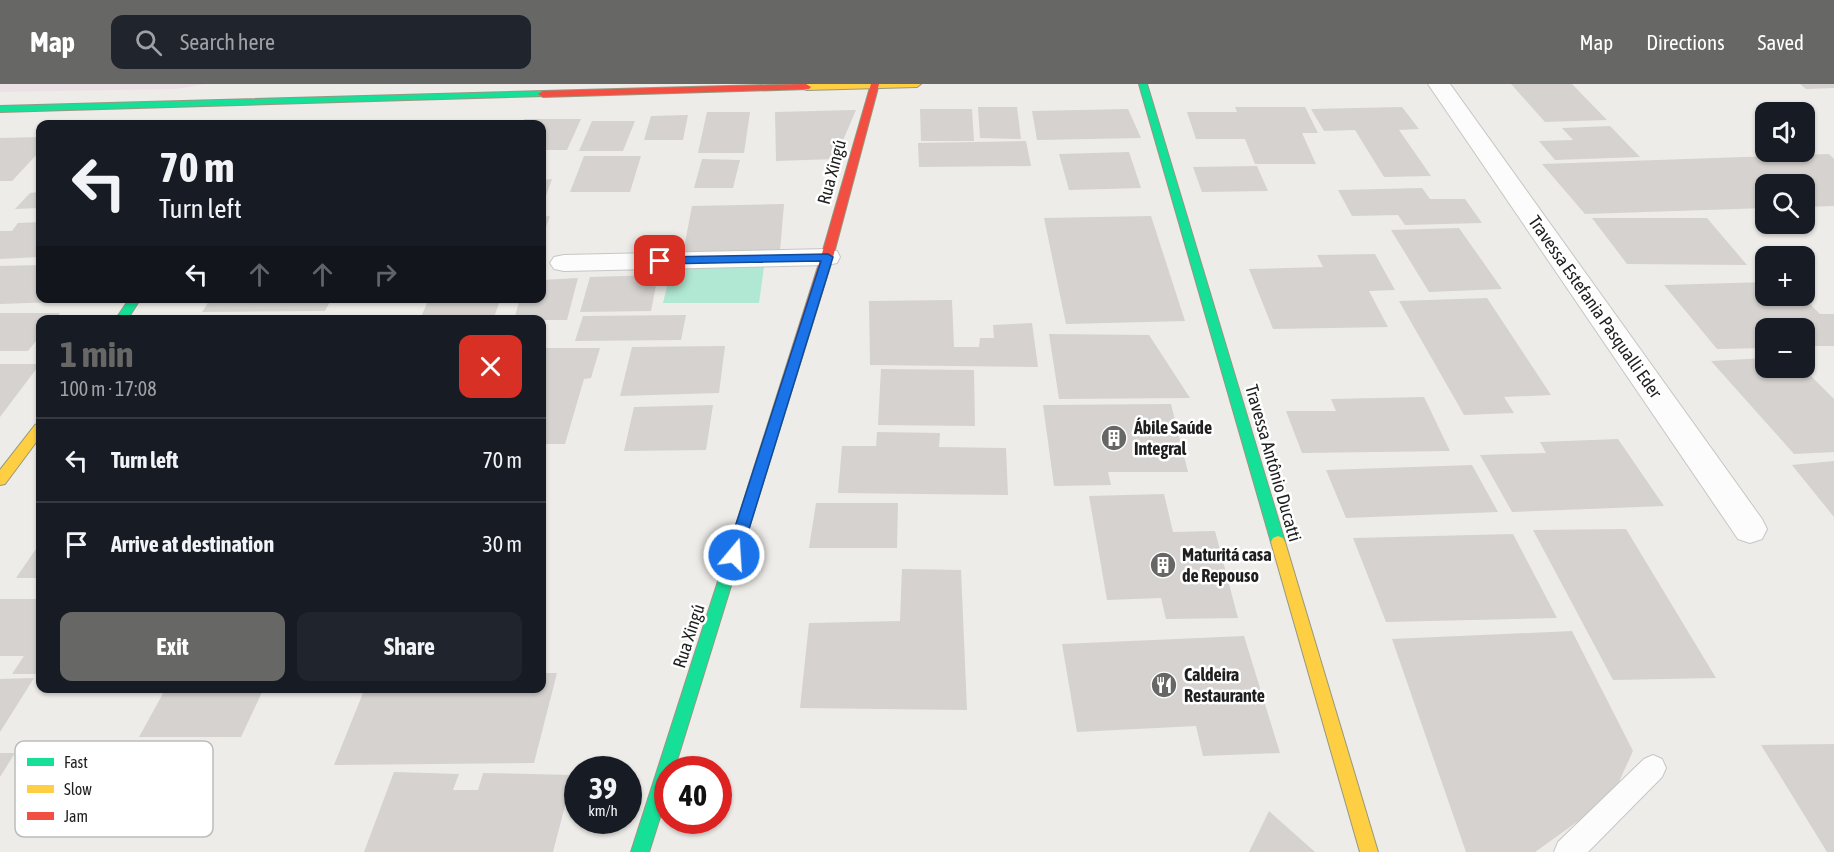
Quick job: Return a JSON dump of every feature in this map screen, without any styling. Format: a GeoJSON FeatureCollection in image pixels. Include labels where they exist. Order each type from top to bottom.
{"type":"FeatureCollection","features":[{"type":"Feature","properties":{"kind":"street"},"geometry":{"type":"LineString","coordinates":[[254,117],[273,84]]}},
{"type":"Feature","properties":{"kind":"street","name":"Rua Xingú"},"geometry":{"type":"LineString","coordinates":[[640,852],[828,257],[875,84]]}},
{"type":"Feature","properties":{"kind":"street"},"geometry":{"type":"LineString","coordinates":[[0,109],[917,84]]}},
{"type":"Feature","properties":{"kind":"street","name":"Travessa Antônio Ducatti"},"geometry":{"type":"LineString","coordinates":[[1143,84],[1369,852]]}},
{"type":"Feature","properties":{"kind":"street","name":"Travessa Estefania Pasqualli Eder"},"geometry":{"type":"LineString","coordinates":[[1439,84],[1750,529]]}},
{"type":"Feature","properties":{"kind":"street"},"geometry":{"type":"LineString","coordinates":[[564,263],[828,257]]}},
{"type":"Feature","properties":{"kind":"street"},"geometry":{"type":"LineString","coordinates":[[0,480],[36,433]]}},
{"type":"Feature","properties":{"kind":"lane"},"geometry":{"type":"LineString","coordinates":[[1568,852],[1653,768]]}},
{"type":"Feature","properties":{"kind":"shaded area"},"geometry":{"type":"Polygon","coordinates":[[[0,84],[206,84],[177,89],[0,92],[0,84]]]}},
{"type":"Feature","properties":{"kind":"green space"},"geometry":{"type":"Polygon","coordinates":[[[672,267],[764,267],[759,303],[663,303],[672,267]]]}},
{"type":"Feature","properties":{"kind":"building"},"geometry":{"type":"Polygon","coordinates":[[[1511,84],[1572,84],[1607,120],[1545,122],[1511,84]]]}},
{"type":"Feature","properties":{"kind":"building"},"geometry":{"type":"Polygon","coordinates":[[[1800,84],[1834,84],[1834,88],[1806,89],[1800,84]]]}},
{"type":"Feature","properties":{"kind":"building"},"geometry":{"type":"Polygon","coordinates":[[[978,107],[1017,107],[1021,139],[980,138],[978,107]]]}},
{"type":"Feature","properties":{"kind":"building"},"geometry":{"type":"Polygon","coordinates":[[[1235,107],[1305,107],[1318,133],[1302,133],[1316,164],[1255,164],[1245,139],[1196,139],[1187,112],[1237,112],[1235,107]]]}},
{"type":"Feature","properties":{"kind":"building"},"geometry":{"type":"Polygon","coordinates":[[[1402,107],[1419,129],[1399,130],[1431,176],[1384,177],[1355,130],[1324,131],[1311,109],[1402,107]]]}},
{"type":"Feature","properties":{"kind":"building"},"geometry":{"type":"Polygon","coordinates":[[[920,109],[972,109],[974,141],[921,141],[920,109]]]}},
{"type":"Feature","properties":{"kind":"building"},"geometry":{"type":"Polygon","coordinates":[[[1128,109],[1141,138],[1037,140],[1032,111],[1128,109]]]}},
{"type":"Feature","properties":{"kind":"building"},"geometry":{"type":"Polygon","coordinates":[[[856,110],[835,159],[776,161],[775,112],[856,110]]]}},
{"type":"Feature","properties":{"kind":"building"},"geometry":{"type":"Polygon","coordinates":[[[707,112],[750,112],[744,153],[698,153],[707,112]]]}},
{"type":"Feature","properties":{"kind":"building"},"geometry":{"type":"Polygon","coordinates":[[[688,115],[683,140],[644,140],[651,116],[688,115]]]}},
{"type":"Feature","properties":{"kind":"building"},"geometry":{"type":"Polygon","coordinates":[[[581,119],[567,150],[546,150],[546,120],[523,120],[581,119]]]}},
{"type":"Feature","properties":{"kind":"building"},"geometry":{"type":"Polygon","coordinates":[[[592,121],[635,121],[623,151],[579,151],[592,121]]]}},
{"type":"Feature","properties":{"kind":"building"},"geometry":{"type":"Polygon","coordinates":[[[1610,126],[1640,157],[1555,160],[1539,141],[1573,140],[1562,128],[1610,126]]]}},
{"type":"Feature","properties":{"kind":"building"},"geometry":{"type":"Polygon","coordinates":[[[36,137],[36,155],[12,181],[0,181],[0,138],[36,137]]]}},
{"type":"Feature","properties":{"kind":"building"},"geometry":{"type":"Polygon","coordinates":[[[1026,141],[1031,166],[919,167],[918,143],[1026,141]]]}},
{"type":"Feature","properties":{"kind":"building"},"geometry":{"type":"Polygon","coordinates":[[[1129,152],[1141,188],[1069,190],[1059,154],[1129,152]]]}},
{"type":"Feature","properties":{"kind":"building"},"geometry":{"type":"Polygon","coordinates":[[[1815,154],[1829,154],[1834,159],[1834,206],[1815,207],[1815,174],[1755,174],[1755,208],[1585,214],[1542,164],[1755,157],[1755,162],[1815,162],[1815,154]]]}},
{"type":"Feature","properties":{"kind":"building"},"geometry":{"type":"Polygon","coordinates":[[[584,156],[641,156],[630,192],[570,192],[584,156]]]}},
{"type":"Feature","properties":{"kind":"building"},"geometry":{"type":"Polygon","coordinates":[[[702,159],[740,160],[733,188],[694,188],[702,159]]]}},
{"type":"Feature","properties":{"kind":"building"},"geometry":{"type":"Polygon","coordinates":[[[1257,166],[1268,191],[1202,192],[1193,167],[1257,166]]]}},
{"type":"Feature","properties":{"kind":"building"},"geometry":{"type":"Polygon","coordinates":[[[552,179],[546,196],[546,180],[552,179]]]}},
{"type":"Feature","properties":{"kind":"building"},"geometry":{"type":"Polygon","coordinates":[[[1422,188],[1430,199],[1465,199],[1482,223],[1405,225],[1398,215],[1352,216],[1338,190],[1422,188]]]}},
{"type":"Feature","properties":{"kind":"building"},"geometry":{"type":"Polygon","coordinates":[[[36,192],[36,208],[15,209],[30,193],[36,192]]]}},
{"type":"Feature","properties":{"kind":"building"},"geometry":{"type":"Polygon","coordinates":[[[784,204],[780,251],[683,253],[692,206],[784,204]]]}},
{"type":"Feature","properties":{"kind":"building"},"geometry":{"type":"Polygon","coordinates":[[[1151,216],[1185,321],[1066,324],[1044,218],[1151,216]]]}},
{"type":"Feature","properties":{"kind":"building"},"geometry":{"type":"Polygon","coordinates":[[[1592,218],[1707,218],[1747,265],[1627,264],[1592,218]]]}},
{"type":"Feature","properties":{"kind":"building"},"geometry":{"type":"Polygon","coordinates":[[[36,222],[36,257],[0,259],[0,231],[12,231],[18,223],[36,222]]]}},
{"type":"Feature","properties":{"kind":"building"},"geometry":{"type":"Polygon","coordinates":[[[1459,228],[1502,289],[1429,292],[1391,230],[1459,228]]]}},
{"type":"Feature","properties":{"kind":"building"},"geometry":{"type":"Polygon","coordinates":[[[1375,254],[1395,290],[1369,291],[1388,327],[1273,329],[1249,269],[1323,267],[1317,255],[1375,254]]]}},
{"type":"Feature","properties":{"kind":"building"},"geometry":{"type":"Polygon","coordinates":[[[36,265],[36,303],[0,304],[0,266],[36,265]]]}},
{"type":"Feature","properties":{"kind":"building"},"geometry":{"type":"Polygon","coordinates":[[[658,275],[651,311],[580,312],[590,277],[658,275]]]}},
{"type":"Feature","properties":{"kind":"building"},"geometry":{"type":"Polygon","coordinates":[[[578,278],[567,320],[546,320],[546,315],[515,315],[519,303],[546,303],[546,280],[578,278]]]}},
{"type":"Feature","properties":{"kind":"building"},"geometry":{"type":"Polygon","coordinates":[[[1755,282],[1755,306],[1812,306],[1820,314],[1834,314],[1834,346],[1815,346],[1815,318],[1755,318],[1755,348],[1717,349],[1664,285],[1755,282]]]}},
{"type":"Feature","properties":{"kind":"building"},"geometry":{"type":"Polygon","coordinates":[[[1487,298],[1551,395],[1504,397],[1514,413],[1464,415],[1399,301],[1487,298]]]}},
{"type":"Feature","properties":{"kind":"building"},"geometry":{"type":"Polygon","coordinates":[[[952,300],[954,347],[979,347],[980,338],[994,338],[993,325],[1032,323],[1038,367],[870,365],[869,301],[952,300]]]}},
{"type":"Feature","properties":{"kind":"building"},"geometry":{"type":"Polygon","coordinates":[[[208,303],[329,303],[325,311],[202,312],[208,303]]]}},
{"type":"Feature","properties":{"kind":"building"},"geometry":{"type":"Polygon","coordinates":[[[427,303],[499,303],[495,315],[422,315],[427,303]]]}},
{"type":"Feature","properties":{"kind":"building"},"geometry":{"type":"Polygon","coordinates":[[[0,313],[60,313],[59,315],[36,315],[36,341],[28,351],[0,351],[0,313]]]}},
{"type":"Feature","properties":{"kind":"building"},"geometry":{"type":"Polygon","coordinates":[[[686,315],[681,340],[575,341],[583,316],[686,315]]]}},
{"type":"Feature","properties":{"kind":"building"},"geometry":{"type":"Polygon","coordinates":[[[1049,334],[1149,335],[1190,398],[1059,399],[1049,334]]]}},
{"type":"Feature","properties":{"kind":"building"},"geometry":{"type":"Polygon","coordinates":[[[725,346],[719,393],[620,396],[632,347],[725,346]]]}},
{"type":"Feature","properties":{"kind":"building"},"geometry":{"type":"Polygon","coordinates":[[[546,348],[600,348],[591,378],[584,379],[565,444],[546,444],[546,348]]]}},
{"type":"Feature","properties":{"kind":"building"},"geometry":{"type":"Polygon","coordinates":[[[1755,359],[1755,378],[1813,378],[1834,399],[1834,452],[1794,454],[1711,361],[1755,359]]]}},
{"type":"Feature","properties":{"kind":"building"},"geometry":{"type":"Polygon","coordinates":[[[0,364],[36,364],[36,369],[0,417],[0,364]]]}},
{"type":"Feature","properties":{"kind":"building"},"geometry":{"type":"Polygon","coordinates":[[[881,369],[974,370],[975,426],[878,425],[881,369]]]}},
{"type":"Feature","properties":{"kind":"building"},"geometry":{"type":"Polygon","coordinates":[[[1424,397],[1450,451],[1302,453],[1286,411],[1336,411],[1331,399],[1424,397]]]}},
{"type":"Feature","properties":{"kind":"building","name":"Ábile Saúde Integral"},"geometry":{"type":"Polygon","coordinates":[[[1171,404],[1188,472],[1108,472],[1111,485],[1054,486],[1043,405],[1171,404]]]}},
{"type":"Feature","properties":{"kind":"building"},"geometry":{"type":"Polygon","coordinates":[[[713,405],[706,450],[624,451],[634,407],[713,405]]]}},
{"type":"Feature","properties":{"kind":"building"},"geometry":{"type":"Polygon","coordinates":[[[877,432],[940,433],[939,447],[1006,448],[1008,495],[838,493],[842,446],[876,446],[877,432]]]}},
{"type":"Feature","properties":{"kind":"building"},"geometry":{"type":"Polygon","coordinates":[[[1618,439],[1664,506],[1512,512],[1480,455],[1546,453],[1540,442],[1618,439]]]}},
{"type":"Feature","properties":{"kind":"building"},"geometry":{"type":"Polygon","coordinates":[[[1834,461],[1834,517],[1792,465],[1834,461]]]}},
{"type":"Feature","properties":{"kind":"building"},"geometry":{"type":"Polygon","coordinates":[[[1472,465],[1498,512],[1346,518],[1326,470],[1472,465]]]}},
{"type":"Feature","properties":{"kind":"building","name":"Maturitá casa de Repouso"},"geometry":{"type":"Polygon","coordinates":[[[1164,494],[1173,532],[1215,531],[1238,618],[1166,619],[1161,598],[1107,600],[1089,496],[1164,494]]]}},
{"type":"Feature","properties":{"kind":"building"},"geometry":{"type":"Polygon","coordinates":[[[816,503],[898,503],[897,548],[809,548],[816,503]]]}},
{"type":"Feature","properties":{"kind":"building"},"geometry":{"type":"Polygon","coordinates":[[[1626,529],[1716,678],[1613,680],[1533,530],[1626,529]]]}},
{"type":"Feature","properties":{"kind":"building"},"geometry":{"type":"Polygon","coordinates":[[[1513,534],[1557,618],[1386,622],[1353,538],[1513,534]]]}},
{"type":"Feature","properties":{"kind":"building"},"geometry":{"type":"Polygon","coordinates":[[[36,549],[36,578],[16,578],[36,549]]]}},
{"type":"Feature","properties":{"kind":"building"},"geometry":{"type":"Polygon","coordinates":[[[902,569],[961,570],[967,710],[800,708],[809,623],[900,621],[902,569]]]}},
{"type":"Feature","properties":{"kind":"building"},"geometry":{"type":"Polygon","coordinates":[[[0,599],[36,599],[36,674],[12,674],[24,656],[0,656],[0,599]]]}},
{"type":"Feature","properties":{"kind":"building"},"geometry":{"type":"Polygon","coordinates":[[[1572,631],[1633,751],[1612,797],[1535,852],[1466,852],[1392,639],[1572,631]]]}},
{"type":"Feature","properties":{"kind":"building","name":"Caldeira Restaurante"},"geometry":{"type":"Polygon","coordinates":[[[1244,636],[1280,753],[1203,756],[1196,726],[1077,732],[1062,644],[1244,636]]]}},
{"type":"Feature","properties":{"kind":"building"},"geometry":{"type":"Polygon","coordinates":[[[546,673],[557,673],[534,763],[334,765],[363,693],[546,693],[546,673]]]}},
{"type":"Feature","properties":{"kind":"building"},"geometry":{"type":"Polygon","coordinates":[[[34,678],[0,732],[0,679],[34,678]]]}},
{"type":"Feature","properties":{"kind":"building"},"geometry":{"type":"Polygon","coordinates":[[[163,693],[262,693],[241,737],[139,737],[163,693]]]}},
{"type":"Feature","properties":{"kind":"building"},"geometry":{"type":"Polygon","coordinates":[[[1834,744],[1834,852],[1827,852],[1761,745],[1834,744]]]}},
{"type":"Feature","properties":{"kind":"building"},"geometry":{"type":"Polygon","coordinates":[[[0,753],[15,753],[0,777],[0,753]]]}},
{"type":"Feature","properties":{"kind":"building"},"geometry":{"type":"Polygon","coordinates":[[[394,772],[459,774],[453,790],[478,790],[483,773],[564,775],[564,810],[553,852],[364,852],[394,772]]]}},
{"type":"Feature","properties":{"kind":"building"},"geometry":{"type":"Polygon","coordinates":[[[1269,811],[1315,852],[1249,852],[1269,811]]]}},
{"type":"Feature","properties":{"kind":"traffic: fast"},"geometry":{"type":"LineString","coordinates":[[1143,84],[1278,542]]}},
{"type":"Feature","properties":{"kind":"traffic: fast"},"geometry":{"type":"LineString","coordinates":[[0,109],[543,94]]}},
{"type":"Feature","properties":{"kind":"traffic: fast"},"geometry":{"type":"LineString","coordinates":[[124,315],[133,303]]}},
{"type":"Feature","properties":{"kind":"traffic: fast"},"geometry":{"type":"LineString","coordinates":[[640,852],[736,547]]}},
{"type":"Feature","properties":{"kind":"traffic: slow"},"geometry":{"type":"LineString","coordinates":[[806,87],[917,84]]}},
{"type":"Feature","properties":{"kind":"traffic: slow"},"geometry":{"type":"LineString","coordinates":[[0,480],[36,433]]}},
{"type":"Feature","properties":{"kind":"traffic: slow"},"geometry":{"type":"LineString","coordinates":[[1278,542],[1369,852]]}},
{"type":"Feature","properties":{"kind":"traffic: jam"},"geometry":{"type":"LineString","coordinates":[[736,547],[827,257],[875,84]]}},
{"type":"Feature","properties":{"kind":"traffic: jam"},"geometry":{"type":"LineString","coordinates":[[543,94],[806,87]]}},
{"type":"Feature","properties":{"kind":"place","name":"Ábile Saúde Integral"},"geometry":{"type":"Point","coordinates":[1114,438]}},
{"type":"Feature","properties":{"kind":"place","name":"Maturitá casa de Repouso"},"geometry":{"type":"Point","coordinates":[1163,565]}},
{"type":"Feature","properties":{"kind":"place","name":"Caldeira Restaurante"},"geometry":{"type":"Point","coordinates":[1164,685]}},
{"type":"Feature","properties":{"kind":"route"},"geometry":{"type":"LineString","coordinates":[[660,261],[828,257],[734,555]]}}]}
